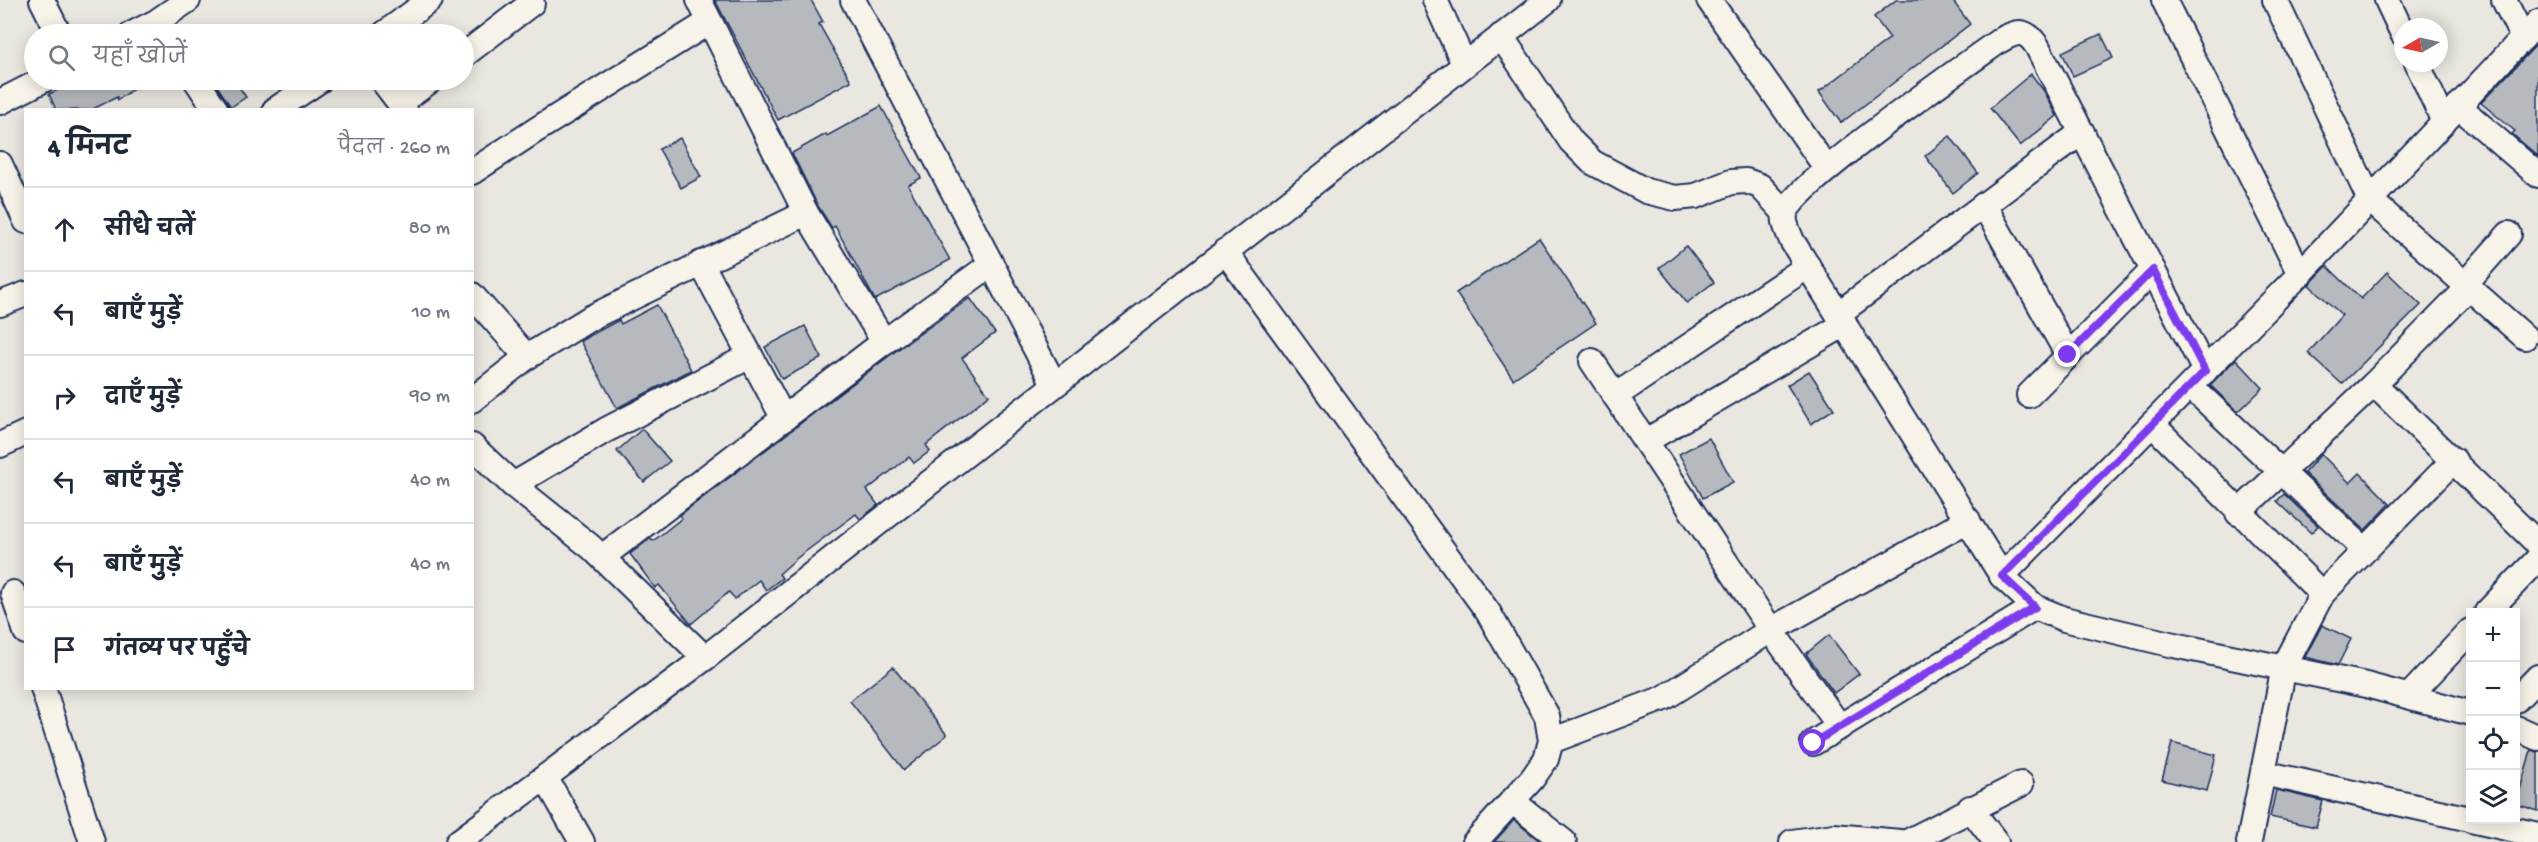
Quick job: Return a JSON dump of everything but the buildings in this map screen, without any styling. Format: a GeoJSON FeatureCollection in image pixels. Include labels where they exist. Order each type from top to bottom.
{"type":"FeatureCollection","features":[{"type":"Feature","properties":{"kind":"street"},"geometry":{"type":"LineString","coordinates":[[42,0],[54,24]]}},
{"type":"Feature","properties":{"kind":"street"},"geometry":{"type":"LineString","coordinates":[[164,24],[188,0]]}},
{"type":"Feature","properties":{"kind":"street"},"geometry":{"type":"LineString","coordinates":[[398,24],[430,0]]}},
{"type":"Feature","properties":{"kind":"street"},"geometry":{"type":"LineString","coordinates":[[699,0],[806,213],[884,342]]}},
{"type":"Feature","properties":{"kind":"street"},"geometry":{"type":"LineString","coordinates":[[853,0],[1054,384]]}},
{"type":"Feature","properties":{"kind":"street"},"geometry":{"type":"LineString","coordinates":[[1435,0],[1464,64]]}},
{"type":"Feature","properties":{"kind":"street"},"geometry":{"type":"LineString","coordinates":[[458,842],[546,779],[705,658],[1548,0]]}},
{"type":"Feature","properties":{"kind":"street"},"geometry":{"type":"LineString","coordinates":[[1709,0],[1827,169]]}},
{"type":"Feature","properties":{"kind":"street"},"geometry":{"type":"LineString","coordinates":[[2164,0],[2300,274]]}},
{"type":"Feature","properties":{"kind":"street"},"geometry":{"type":"LineString","coordinates":[[2275,0],[2370,200],[2525,337]]}},
{"type":"Feature","properties":{"kind":"street"},"geometry":{"type":"LineString","coordinates":[[2387,0],[2395,18]]}},
{"type":"Feature","properties":{"kind":"street"},"geometry":{"type":"LineString","coordinates":[[2002,576],[2300,274],[2530,30],[2504,0]]}},
{"type":"Feature","properties":{"kind":"street"},"geometry":{"type":"LineString","coordinates":[[474,47],[532,3]]}},
{"type":"Feature","properties":{"kind":"street"},"geometry":{"type":"LineString","coordinates":[[474,171],[710,22]]}},
{"type":"Feature","properties":{"kind":"street"},"geometry":{"type":"LineString","coordinates":[[2365,550],[2282,472],[2197,378],[2153,270],[2031,37],[2023,33],[2013,33],[1999,41],[1827,169],[1793,201],[1785,213],[1785,225],[1808,266],[2002,576],[2035,607],[2064,619],[2174,645],[2366,685],[2466,712]]}},
{"type":"Feature","properties":{"kind":"street"},"geometry":{"type":"LineString","coordinates":[[1501,36],[1570,141],[1592,162],[1646,191],[1675,198],[1696,196],[1731,182],[1746,180],[1760,186],[1785,213]]}},
{"type":"Feature","properties":{"kind":"street"},"geometry":{"type":"LineString","coordinates":[[2423,72],[2451,114],[2538,175]]}},
{"type":"Feature","properties":{"kind":"street"},"geometry":{"type":"LineString","coordinates":[[0,102],[24,90]]}},
{"type":"Feature","properties":{"kind":"street"},"geometry":{"type":"LineString","coordinates":[[203,90],[215,108]]}},
{"type":"Feature","properties":{"kind":"street"},"geometry":{"type":"LineString","coordinates":[[278,108],[305,90]]}},
{"type":"Feature","properties":{"kind":"street"},"geometry":{"type":"LineString","coordinates":[[390,90],[402,106],[420,90]]}},
{"type":"Feature","properties":{"kind":"street"},"geometry":{"type":"LineString","coordinates":[[1646,441],[1841,319],[1984,205],[2082,132]]}},
{"type":"Feature","properties":{"kind":"street"},"geometry":{"type":"LineString","coordinates":[[0,164],[24,214]]}},
{"type":"Feature","properties":{"kind":"street"},"geometry":{"type":"LineString","coordinates":[[1984,205],[2068,355]]}},
{"type":"Feature","properties":{"kind":"street"},"geometry":{"type":"LineString","coordinates":[[474,398],[527,357],[592,317],[806,213]]}},
{"type":"Feature","properties":{"kind":"street"},"geometry":{"type":"LineString","coordinates":[[2238,513],[2374,384],[2467,286],[2509,234]]}},
{"type":"Feature","properties":{"kind":"street"},"geometry":{"type":"LineString","coordinates":[[1224,251],[1488,612],[1547,716],[1551,741],[1546,759],[1532,779],[1475,842]]}},
{"type":"Feature","properties":{"kind":"street"},"geometry":{"type":"LineString","coordinates":[[701,263],[784,419]]}},
{"type":"Feature","properties":{"kind":"street"},"geometry":{"type":"LineString","coordinates":[[602,557],[884,342],[990,265]]}},
{"type":"Feature","properties":{"kind":"street"},"geometry":{"type":"LineString","coordinates":[[1615,396],[1808,266]]}},
{"type":"Feature","properties":{"kind":"street"},"geometry":{"type":"LineString","coordinates":[[2029,395],[2153,270]]}},
{"type":"Feature","properties":{"kind":"street"},"geometry":{"type":"LineString","coordinates":[[0,304],[24,295]]}},
{"type":"Feature","properties":{"kind":"street"},"geometry":{"type":"LineString","coordinates":[[474,297],[527,357]]}},
{"type":"Feature","properties":{"kind":"street"},"geometry":{"type":"LineString","coordinates":[[513,485],[606,430],[750,356]]}},
{"type":"Feature","properties":{"kind":"street"},"geometry":{"type":"LineString","coordinates":[[1592,361],[1771,630],[1840,727]]}},
{"type":"Feature","properties":{"kind":"street"},"geometry":{"type":"LineString","coordinates":[[2374,384],[2538,544]]}},
{"type":"Feature","properties":{"kind":"street"},"geometry":{"type":"LineString","coordinates":[[2152,424],[2238,513],[2322,594]]}},
{"type":"Feature","properties":{"kind":"street"},"geometry":{"type":"LineString","coordinates":[[0,445],[24,434]]}},
{"type":"Feature","properties":{"kind":"street"},"geometry":{"type":"LineString","coordinates":[[474,448],[513,485],[602,557],[705,658]]}},
{"type":"Feature","properties":{"kind":"street"},"geometry":{"type":"LineString","coordinates":[[2249,842],[2284,667],[2322,594],[2454,460]]}},
{"type":"Feature","properties":{"kind":"street"},"geometry":{"type":"LineString","coordinates":[[1551,741],[1664,698],[1771,630],[1968,520]]}},
{"type":"Feature","properties":{"kind":"street"},"geometry":{"type":"LineString","coordinates":[[2491,608],[2538,558]]}},
{"type":"Feature","properties":{"kind":"street"},"geometry":{"type":"LineString","coordinates":[[13,593],[24,626]]}},
{"type":"Feature","properties":{"kind":"street"},"geometry":{"type":"LineString","coordinates":[[1813,743],[2035,607]]}},
{"type":"Feature","properties":{"kind":"street"},"geometry":{"type":"LineString","coordinates":[[2409,696],[2466,634]]}},
{"type":"Feature","properties":{"kind":"street"},"geometry":{"type":"LineString","coordinates":[[2520,696],[2538,677]]}},
{"type":"Feature","properties":{"kind":"street"},"geometry":{"type":"LineString","coordinates":[[44,690],[92,842]]}},
{"type":"Feature","properties":{"kind":"street"},"geometry":{"type":"LineString","coordinates":[[2520,730],[2538,738]]}},
{"type":"Feature","properties":{"kind":"street"},"geometry":{"type":"LineString","coordinates":[[2263,773],[2466,818]]}},
{"type":"Feature","properties":{"kind":"street"},"geometry":{"type":"LineString","coordinates":[[546,779],[582,842]]}},
{"type":"Feature","properties":{"kind":"street"},"geometry":{"type":"LineString","coordinates":[[1907,842],[2021,784]]}},
{"type":"Feature","properties":{"kind":"street"},"geometry":{"type":"LineString","coordinates":[[1512,801],[1564,842]]}},
{"type":"Feature","properties":{"kind":"street"},"geometry":{"type":"LineString","coordinates":[[1970,808],[1996,842]]}},
{"type":"Feature","properties":{"kind":"street"},"geometry":{"type":"LineString","coordinates":[[2492,824],[2538,835]]}},
{"type":"Feature","properties":{"kind":"street"},"geometry":{"type":"LineString","coordinates":[[1795,842],[1834,836],[1900,842]]}},
{"type":"Feature","properties":{"kind":"route"},"geometry":{"type":"LineString","coordinates":[[1813,743],[2035,607],[2002,576],[2205,371],[2153,270],[2068,355]]}}]}
